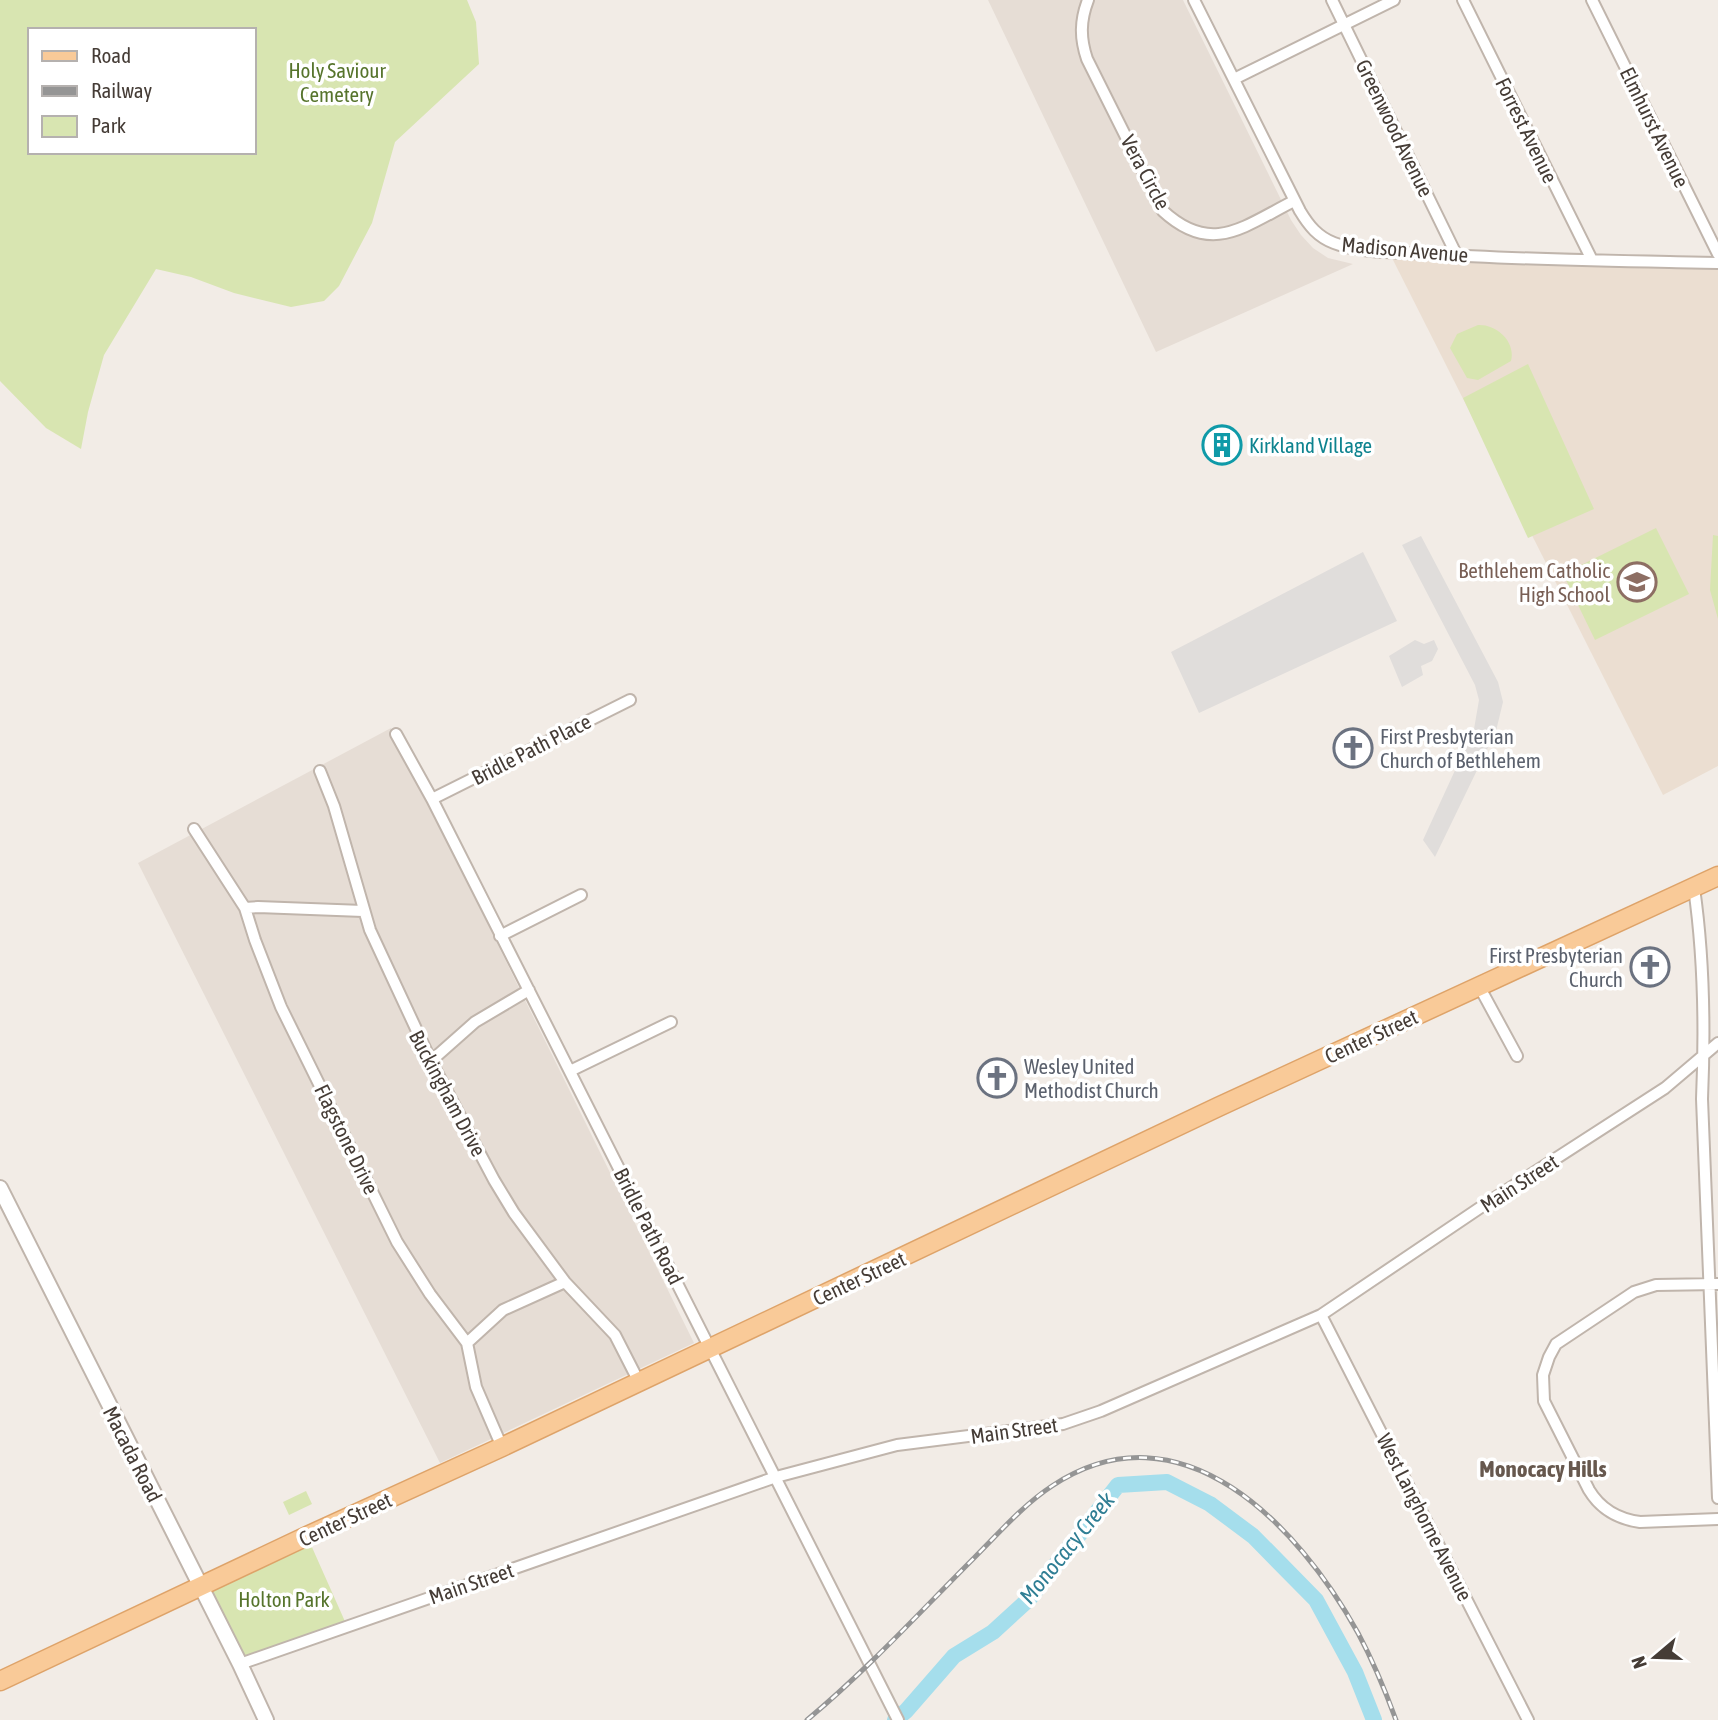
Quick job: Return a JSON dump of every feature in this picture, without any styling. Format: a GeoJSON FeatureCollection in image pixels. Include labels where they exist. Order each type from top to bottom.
{"type":"FeatureCollection","features":[{"type":"Feature","properties":{"kind":"main road","name":"Center Street"},"geometry":{"type":"LineString","coordinates":[[0,1681],[502,1447],[1194,1118],[1718,876]]}},
{"type":"Feature","properties":{"kind":"street","name":"Vera Circle"},"geometry":{"type":"LineString","coordinates":[[1088,0],[1081,29],[1087,59],[1163,211],[1185,228],[1214,236],[1232,232],[1294,201]]}},
{"type":"Feature","properties":{"kind":"street","name":"Madison Avenue"},"geometry":{"type":"LineString","coordinates":[[1194,0],[1294,201],[1308,225],[1320,237],[1352,249],[1457,256],[1718,263]]}},
{"type":"Feature","properties":{"kind":"street","name":"Greenwood Avenue"},"geometry":{"type":"LineString","coordinates":[[1332,0],[1457,256]]}},
{"type":"Feature","properties":{"kind":"street"},"geometry":{"type":"LineString","coordinates":[[1234,79],[1394,0]]}},
{"type":"Feature","properties":{"kind":"street","name":"Forrest Avenue"},"geometry":{"type":"LineString","coordinates":[[1463,0],[1592,260]]}},
{"type":"Feature","properties":{"kind":"street","name":"Elmhurst Avenue"},"geometry":{"type":"LineString","coordinates":[[1592,0],[1718,254]]}},
{"type":"Feature","properties":{"kind":"street","name":"Bridle Path Place"},"geometry":{"type":"LineString","coordinates":[[432,799],[630,700]]}},
{"type":"Feature","properties":{"kind":"street","name":"Bridle Path Road"},"geometry":{"type":"LineString","coordinates":[[396,734],[570,1070],[898,1720]]}},
{"type":"Feature","properties":{"kind":"street","name":"Buckingham Drive"},"geometry":{"type":"LineString","coordinates":[[320,771],[334,806],[363,911],[376,946],[431,1061],[494,1180],[529,1236],[565,1282],[615,1335],[639,1382]]}},
{"type":"Feature","properties":{"kind":"street","name":"Flagstone Drive"},"geometry":{"type":"LineString","coordinates":[[194,829],[245,908],[281,1007],[397,1242],[430,1294],[467,1343],[476,1387],[502,1447]]}},
{"type":"Feature","properties":{"kind":"street"},"geometry":{"type":"LineString","coordinates":[[1694,888],[1698,916],[1704,1056],[1702,1099],[1714,1284],[1718,1499]]}},
{"type":"Feature","properties":{"kind":"street"},"geometry":{"type":"LineString","coordinates":[[500,936],[581,895]]}},
{"type":"Feature","properties":{"kind":"street"},"geometry":{"type":"LineString","coordinates":[[245,908],[258,906],[363,911]]}},
{"type":"Feature","properties":{"kind":"street"},"geometry":{"type":"LineString","coordinates":[[1479,986],[1517,1056]]}},
{"type":"Feature","properties":{"kind":"street"},"geometry":{"type":"LineString","coordinates":[[431,1061],[475,1022],[529,990]]}},
{"type":"Feature","properties":{"kind":"street"},"geometry":{"type":"LineString","coordinates":[[570,1070],[671,1022]]}},
{"type":"Feature","properties":{"kind":"street","name":"Main Street"},"geometry":{"type":"LineString","coordinates":[[240,1664],[776,1476],[897,1445],[1063,1424],[1101,1411],[1321,1315],[1665,1088],[1718,1043]]}},
{"type":"Feature","properties":{"kind":"street","name":"Macada Road"},"geometry":{"type":"LineString","coordinates":[[0,1188],[266,1720]]}},
{"type":"Feature","properties":{"kind":"street"},"geometry":{"type":"LineString","coordinates":[[467,1343],[503,1310],[565,1282]]}},
{"type":"Feature","properties":{"kind":"street"},"geometry":{"type":"LineString","coordinates":[[1714,1284],[1657,1285],[1625,1297],[1556,1344],[1549,1357],[1542,1383],[1544,1401],[1589,1490],[1608,1512],[1640,1522],[1718,1519]]}},
{"type":"Feature","properties":{"kind":"street","name":"West Langhorne Avenue"},"geometry":{"type":"LineString","coordinates":[[1321,1315],[1528,1720]]}},
{"type":"Feature","properties":{"kind":"shaded area"},"geometry":{"type":"Polygon","coordinates":[[[988,0],[1183,0],[1291,220],[1313,248],[1328,258],[1353,264],[1156,352],[988,0]]]}},
{"type":"Feature","properties":{"kind":"shaded area","name":"Bethlehem Catholic High School"},"geometry":{"type":"Polygon","coordinates":[[[1389,252],[1718,261],[1718,766],[1663,795],[1389,252]]]}},
{"type":"Feature","properties":{"kind":"shaded area"},"geometry":{"type":"Polygon","coordinates":[[[1421,536],[1498,682],[1503,702],[1496,731],[1435,857],[1423,840],[1474,729],[1479,700],[1475,685],[1402,545],[1421,536]]]}},
{"type":"Feature","properties":{"kind":"shaded area"},"geometry":{"type":"Polygon","coordinates":[[[1363,552],[1397,621],[1199,713],[1171,652],[1363,552]]]}},
{"type":"Feature","properties":{"kind":"shaded area"},"geometry":{"type":"Polygon","coordinates":[[[1415,640],[1424,644],[1434,640],[1438,649],[1432,661],[1421,666],[1423,675],[1402,687],[1389,656],[1415,640]]]}},
{"type":"Feature","properties":{"kind":"shaded area"},"geometry":{"type":"Polygon","coordinates":[[[391,728],[694,1343],[440,1463],[138,863],[391,728]]]}},
{"type":"Feature","properties":{"kind":"green space","name":"Holy Saviour Cemetery"},"geometry":{"type":"Polygon","coordinates":[[[0,0],[467,0],[476,22],[479,64],[395,142],[372,223],[339,286],[324,301],[291,307],[156,269],[104,355],[81,449],[46,428],[0,381],[0,0]]]}},
{"type":"Feature","properties":{"kind":"green space"},"geometry":{"type":"Polygon","coordinates":[[[1478,325],[1485,325],[1504,335],[1512,354],[1511,361],[1478,380],[1467,378],[1450,348],[1457,334],[1478,325]]]}},
{"type":"Feature","properties":{"kind":"green space"},"geometry":{"type":"Polygon","coordinates":[[[1528,364],[1594,509],[1528,538],[1463,398],[1528,364]]]}},
{"type":"Feature","properties":{"kind":"green space"},"geometry":{"type":"Polygon","coordinates":[[[1656,528],[1689,594],[1595,640],[1563,574],[1656,528]]]}},
{"type":"Feature","properties":{"kind":"green space"},"geometry":{"type":"Polygon","coordinates":[[[1713,535],[1718,536],[1718,619],[1710,590],[1713,535]]]}},
{"type":"Feature","properties":{"kind":"green space"},"geometry":{"type":"Polygon","coordinates":[[[306,1491],[312,1504],[289,1515],[283,1502],[306,1491]]]}},
{"type":"Feature","properties":{"kind":"green space","name":"Holton Park"},"geometry":{"type":"Polygon","coordinates":[[[307,1536],[347,1626],[240,1664],[200,1588],[307,1536]]]}},
{"type":"Feature","properties":{"kind":"waterway","name":"Monocacy Creek"},"geometry":{"type":"LineString","coordinates":[[895,1720],[954,1656],[993,1632],[1029,1599],[1118,1485],[1167,1482],[1210,1504],[1253,1536],[1316,1600],[1355,1672],[1374,1720]]}},
{"type":"Feature","properties":{"kind":"railway"},"geometry":{"type":"LineString","coordinates":[[807,1720],[872,1661],[1041,1494],[1100,1463],[1146,1458],[1190,1467],[1231,1487],[1269,1517],[1303,1553],[1333,1592],[1358,1633],[1396,1720]]}},
{"type":"Feature","properties":{"kind":"place","name":"Kirkland Village"},"geometry":{"type":"Point","coordinates":[1222,445]}},
{"type":"Feature","properties":{"kind":"place","name":"Bethlehem Catholic High School"},"geometry":{"type":"Point","coordinates":[1637,582]}},
{"type":"Feature","properties":{"kind":"place","name":"First Presbyterian Church of Bethlehem"},"geometry":{"type":"Point","coordinates":[1353,748]}},
{"type":"Feature","properties":{"kind":"place","name":"First Presbyterian Church"},"geometry":{"type":"Point","coordinates":[1650,967]}},
{"type":"Feature","properties":{"kind":"place","name":"Wesley United Methodist Church"},"geometry":{"type":"Point","coordinates":[997,1078]}},
{"type":"Feature","properties":{"kind":"district","name":"Monocacy Hills"},"geometry":{"type":"Point","coordinates":[1543,1469]}}]}
